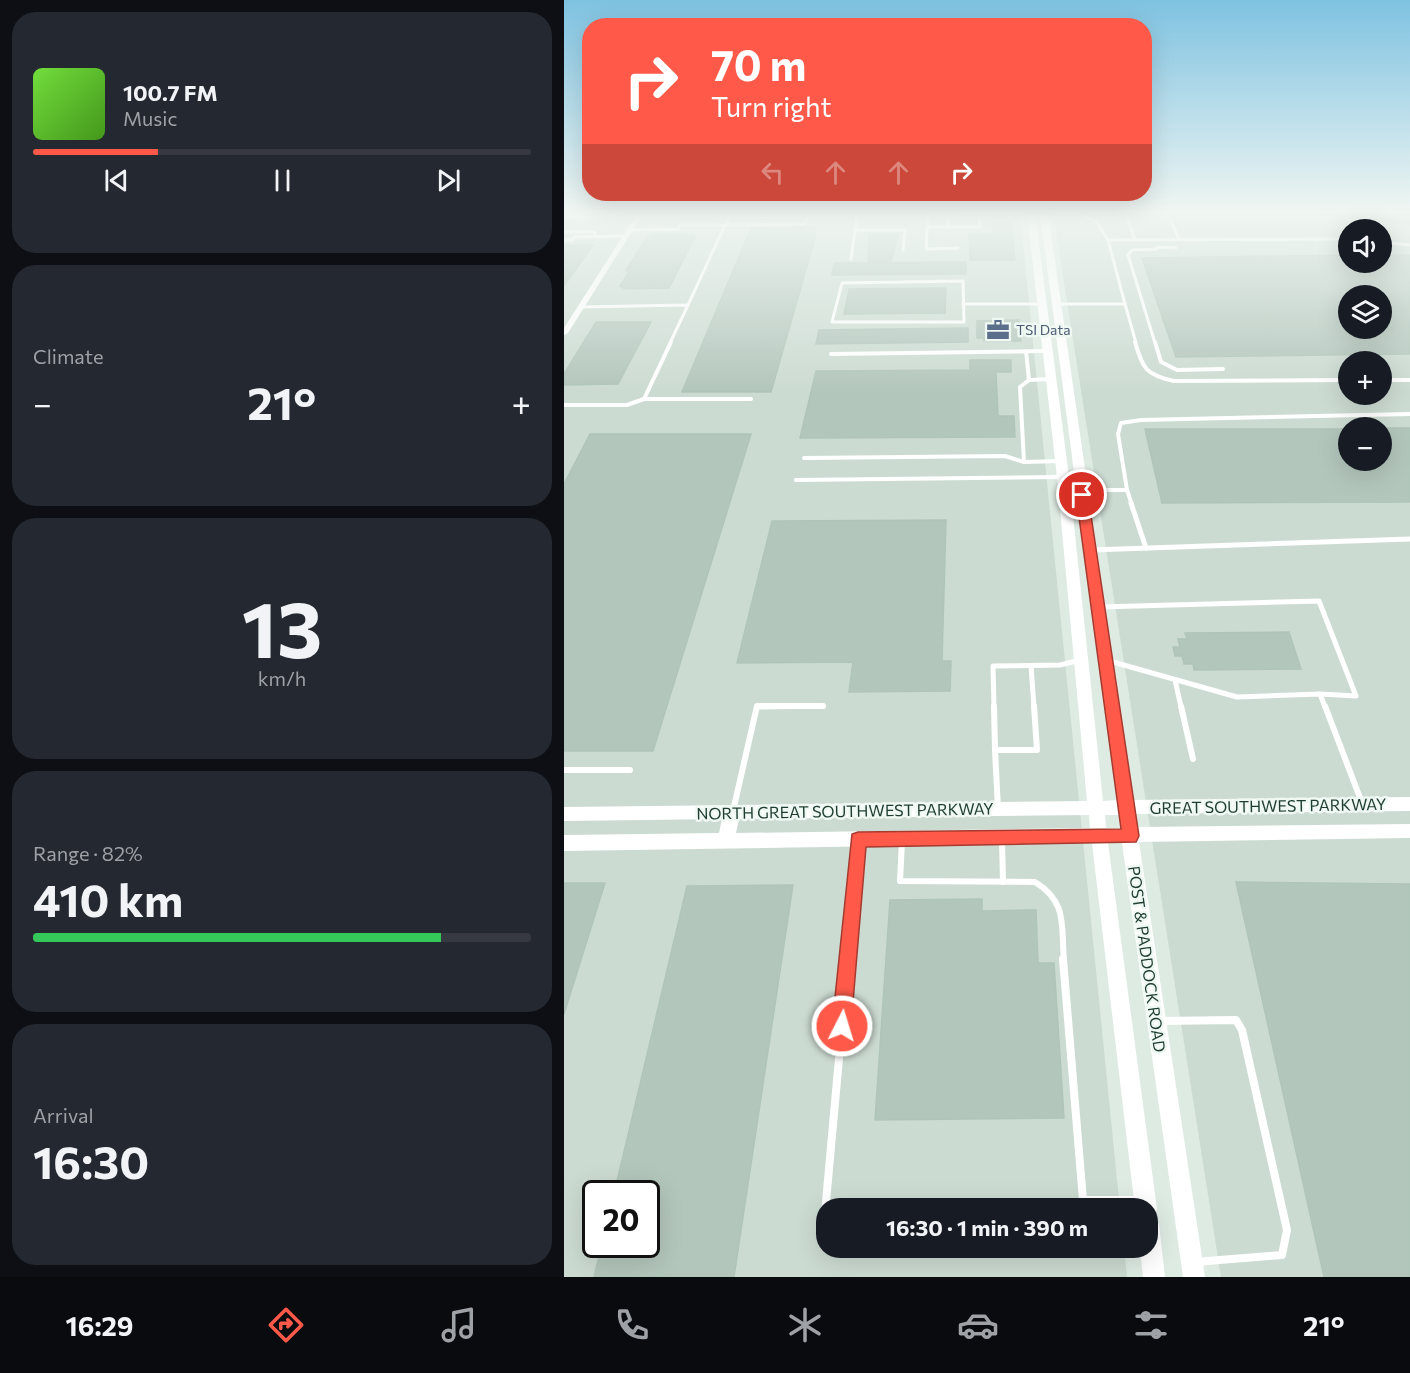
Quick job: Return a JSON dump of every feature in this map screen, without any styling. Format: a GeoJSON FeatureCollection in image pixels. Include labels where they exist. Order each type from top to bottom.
{"type":"FeatureCollection","features":[{"type":"Feature","properties":{"kind":"street"},"geometry":{"type":"LineString","coordinates":[[564,333],[603,273]]}},
{"type":"Feature","properties":{"kind":"street","name":"POST & PADDOCK ROAD"},"geometry":{"type":"LineString","coordinates":[[1037,273],[1063,477],[1100,837],[1144,1198]]}},
{"type":"Feature","properties":{"kind":"street","name":"POST & PADDOCK ROAD"},"geometry":{"type":"LineString","coordinates":[[1051,273],[1193,1269]]}},
{"type":"Feature","properties":{"kind":"street"},"geometry":{"type":"LineString","coordinates":[[1040,304],[1055,304]]}},
{"type":"Feature","properties":{"kind":"street"},"geometry":{"type":"LineString","coordinates":[[1063,477],[1080,477]]}},
{"type":"Feature","properties":{"kind":"street"},"geometry":{"type":"LineString","coordinates":[[1082,660],[1106,659]]}},
{"type":"Feature","properties":{"kind":"street","name":"GREAT SOUTHWEST PARKWAY"},"geometry":{"type":"LineString","coordinates":[[1126,808],[1410,804]]}},
{"type":"Feature","properties":{"kind":"street","name":"NORTH GREAT SOUTHWEST PARKWAY"},"geometry":{"type":"LineString","coordinates":[[564,814],[1126,808]]}},
{"type":"Feature","properties":{"kind":"street"},"geometry":{"type":"LineString","coordinates":[[726,841],[732,812]]}},
{"type":"Feature","properties":{"kind":"street","name":"NORTH GREAT SOUTHWEST PARKWAY"},"geometry":{"type":"LineString","coordinates":[[564,843],[1410,831]]}},
{"type":"Feature","properties":{"kind":"street"},"geometry":{"type":"LineString","coordinates":[[1152,1258],[1154,1277]]}},
{"type":"Feature","properties":{"kind":"lane"},"geometry":{"type":"LineString","coordinates":[[644,399],[703,273]]}},
{"type":"Feature","properties":{"kind":"lane"},"geometry":{"type":"LineString","coordinates":[[1117,273],[1141,363],[1152,376],[1174,381],[1338,380]]}},
{"type":"Feature","properties":{"kind":"lane"},"geometry":{"type":"LineString","coordinates":[[1133,273],[1161,362],[1177,370],[1223,369]]}},
{"type":"Feature","properties":{"kind":"lane"},"geometry":{"type":"LineString","coordinates":[[963,281],[963,303],[964,322],[832,322],[842,283],[963,281]]}},
{"type":"Feature","properties":{"kind":"lane"},"geometry":{"type":"LineString","coordinates":[[963,303],[1040,304]]}},
{"type":"Feature","properties":{"kind":"lane"},"geometry":{"type":"LineString","coordinates":[[1055,304],[1125,304]]}},
{"type":"Feature","properties":{"kind":"lane"},"geometry":{"type":"LineString","coordinates":[[581,306],[688,305]]}},
{"type":"Feature","properties":{"kind":"lane"},"geometry":{"type":"LineString","coordinates":[[1026,351],[1029,380]]}},
{"type":"Feature","properties":{"kind":"lane"},"geometry":{"type":"LineString","coordinates":[[831,354],[1046,351]]}},
{"type":"Feature","properties":{"kind":"lane"},"geometry":{"type":"LineString","coordinates":[[1200,370],[1204,381]]}},
{"type":"Feature","properties":{"kind":"lane"},"geometry":{"type":"LineString","coordinates":[[1024,462],[1020,387],[1029,380],[1050,379]]}},
{"type":"Feature","properties":{"kind":"lane"},"geometry":{"type":"LineString","coordinates":[[1392,380],[1410,380]]}},
{"type":"Feature","properties":{"kind":"lane"},"geometry":{"type":"LineString","coordinates":[[564,405],[627,405],[644,399],[751,399]]}},
{"type":"Feature","properties":{"kind":"lane"},"geometry":{"type":"LineString","coordinates":[[1146,548],[1127,490],[1118,434],[1121,423],[1141,420],[1410,414]]}},
{"type":"Feature","properties":{"kind":"lane"},"geometry":{"type":"LineString","coordinates":[[804,458],[1005,456],[1024,462],[1061,461]]}},
{"type":"Feature","properties":{"kind":"lane"},"geometry":{"type":"LineString","coordinates":[[796,480],[1063,477]]}},
{"type":"Feature","properties":{"kind":"lane"},"geometry":{"type":"LineString","coordinates":[[1080,477],[1099,490],[1127,490]]}},
{"type":"Feature","properties":{"kind":"lane"},"geometry":{"type":"LineString","coordinates":[[1090,550],[1410,539]]}},
{"type":"Feature","properties":{"kind":"lane"},"geometry":{"type":"LineString","coordinates":[[1098,607],[1319,601],[1356,696],[1320,694],[1237,697],[1106,659]]}},
{"type":"Feature","properties":{"kind":"lane"},"geometry":{"type":"LineString","coordinates":[[998,809],[994,750],[993,666],[1060,665],[1082,660]]}},
{"type":"Feature","properties":{"kind":"lane"},"geometry":{"type":"LineString","coordinates":[[994,750],[1037,750],[1031,666]]}},
{"type":"Feature","properties":{"kind":"lane"},"geometry":{"type":"LineString","coordinates":[[1175,680],[1193,759]]}},
{"type":"Feature","properties":{"kind":"lane"},"geometry":{"type":"LineString","coordinates":[[1320,694],[1363,805]]}},
{"type":"Feature","properties":{"kind":"lane"},"geometry":{"type":"LineString","coordinates":[[732,812],[757,706],[823,706]]}},
{"type":"Feature","properties":{"kind":"lane"},"geometry":{"type":"LineString","coordinates":[[564,770],[630,770]]}},
{"type":"Feature","properties":{"kind":"lane"},"geometry":{"type":"LineString","coordinates":[[1002,838],[1003,882]]}},
{"type":"Feature","properties":{"kind":"lane"},"geometry":{"type":"LineString","coordinates":[[902,839],[900,881],[1035,882],[1050,891],[1059,904],[1083,1198]]}},
{"type":"Feature","properties":{"kind":"lane"},"geometry":{"type":"LineString","coordinates":[[826,1198],[858,840]]}},
{"type":"Feature","properties":{"kind":"lane"},"geometry":{"type":"LineString","coordinates":[[1156,1021],[1236,1020],[1242,1030],[1287,1230],[1282,1255],[1193,1269]]}},
{"type":"Feature","properties":{"kind":"shaded area"},"geometry":{"type":"Polygon","coordinates":[[[564,273],[1026,273],[1119,1198],[816,1198],[816,1258],[1125,1258],[1127,1277],[564,1277],[564,273]]]}},
{"type":"Feature","properties":{"kind":"shaded area"},"geometry":{"type":"Polygon","coordinates":[[[1062,273],[1410,273],[1410,1277],[1221,1277],[1062,273]]]}},
{"type":"Feature","properties":{"kind":"building"},"geometry":{"type":"Polygon","coordinates":[[[564,273],[573,273],[564,286],[564,273]]]}},
{"type":"Feature","properties":{"kind":"building"},"geometry":{"type":"Polygon","coordinates":[[[629,273],[677,273],[669,288],[625,289],[620,286],[629,273]]]}},
{"type":"Feature","properties":{"kind":"building"},"geometry":{"type":"Polygon","coordinates":[[[732,273],[805,273],[771,392],[682,392],[732,273]]]}},
{"type":"Feature","properties":{"kind":"building"},"geometry":{"type":"Polygon","coordinates":[[[832,273],[966,273],[966,274],[832,275],[832,273]]]}},
{"type":"Feature","properties":{"kind":"building"},"geometry":{"type":"Polygon","coordinates":[[[1147,273],[1410,273],[1410,354],[1392,354],[1392,351],[1338,351],[1338,355],[1176,357],[1147,273]]]}},
{"type":"Feature","properties":{"kind":"building"},"geometry":{"type":"Polygon","coordinates":[[[946,288],[945,313],[844,314],[849,289],[946,288]]]}},
{"type":"Feature","properties":{"kind":"building","name":"TSI Data"},"geometry":{"type":"Polygon","coordinates":[[[1019,320],[1021,341],[984,341],[984,338],[977,338],[977,321],[1019,320]]]}},
{"type":"Feature","properties":{"kind":"building"},"geometry":{"type":"Polygon","coordinates":[[[596,322],[651,322],[618,384],[564,385],[564,374],[596,322]]]}},
{"type":"Feature","properties":{"kind":"building"},"geometry":{"type":"Polygon","coordinates":[[[968,328],[968,342],[816,344],[819,330],[968,328]]]}},
{"type":"Feature","properties":{"kind":"building"},"geometry":{"type":"Polygon","coordinates":[[[970,360],[1011,360],[1011,372],[996,372],[998,416],[1014,416],[1015,437],[800,438],[816,371],[970,370],[970,360]]]}},
{"type":"Feature","properties":{"kind":"building"},"geometry":{"type":"Polygon","coordinates":[[[1392,428],[1410,428],[1410,502],[1162,503],[1145,429],[1338,429],[1338,471],[1392,471],[1392,428]]]}},
{"type":"Feature","properties":{"kind":"building"},"geometry":{"type":"Polygon","coordinates":[[[590,434],[751,434],[653,751],[564,751],[564,484],[590,434]]]}},
{"type":"Feature","properties":{"kind":"building"},"geometry":{"type":"Polygon","coordinates":[[[946,520],[942,661],[951,661],[950,691],[849,692],[853,662],[737,663],[772,521],[946,520]]]}},
{"type":"Feature","properties":{"kind":"building"},"geometry":{"type":"Polygon","coordinates":[[[1289,632],[1301,669],[1194,670],[1193,664],[1184,664],[1182,656],[1175,656],[1173,647],[1180,647],[1178,639],[1187,639],[1185,633],[1289,632]]]}},
{"type":"Feature","properties":{"kind":"building"},"geometry":{"type":"Polygon","coordinates":[[[1236,882],[1410,884],[1410,1277],[1324,1277],[1236,882]]]}},
{"type":"Feature","properties":{"kind":"building"},"geometry":{"type":"Polygon","coordinates":[[[564,883],[605,883],[564,1014],[564,883]]]}},
{"type":"Feature","properties":{"kind":"building"},"geometry":{"type":"Polygon","coordinates":[[[793,885],[734,1277],[594,1277],[599,1258],[660,1258],[660,1180],[617,1180],[687,886],[793,885]]]}},
{"type":"Feature","properties":{"kind":"building"},"geometry":{"type":"Polygon","coordinates":[[[982,899],[982,911],[1036,910],[1038,963],[1054,963],[1064,1118],[875,1120],[890,900],[982,899]]]}},
{"type":"Feature","properties":{"kind":"place","name":"TSI Data"},"geometry":{"type":"Point","coordinates":[998,330]}},
{"type":"Feature","properties":{"kind":"route"},"geometry":{"type":"LineString","coordinates":[[842,1026],[858,840],[1131,836],[1082,495]]}}]}
